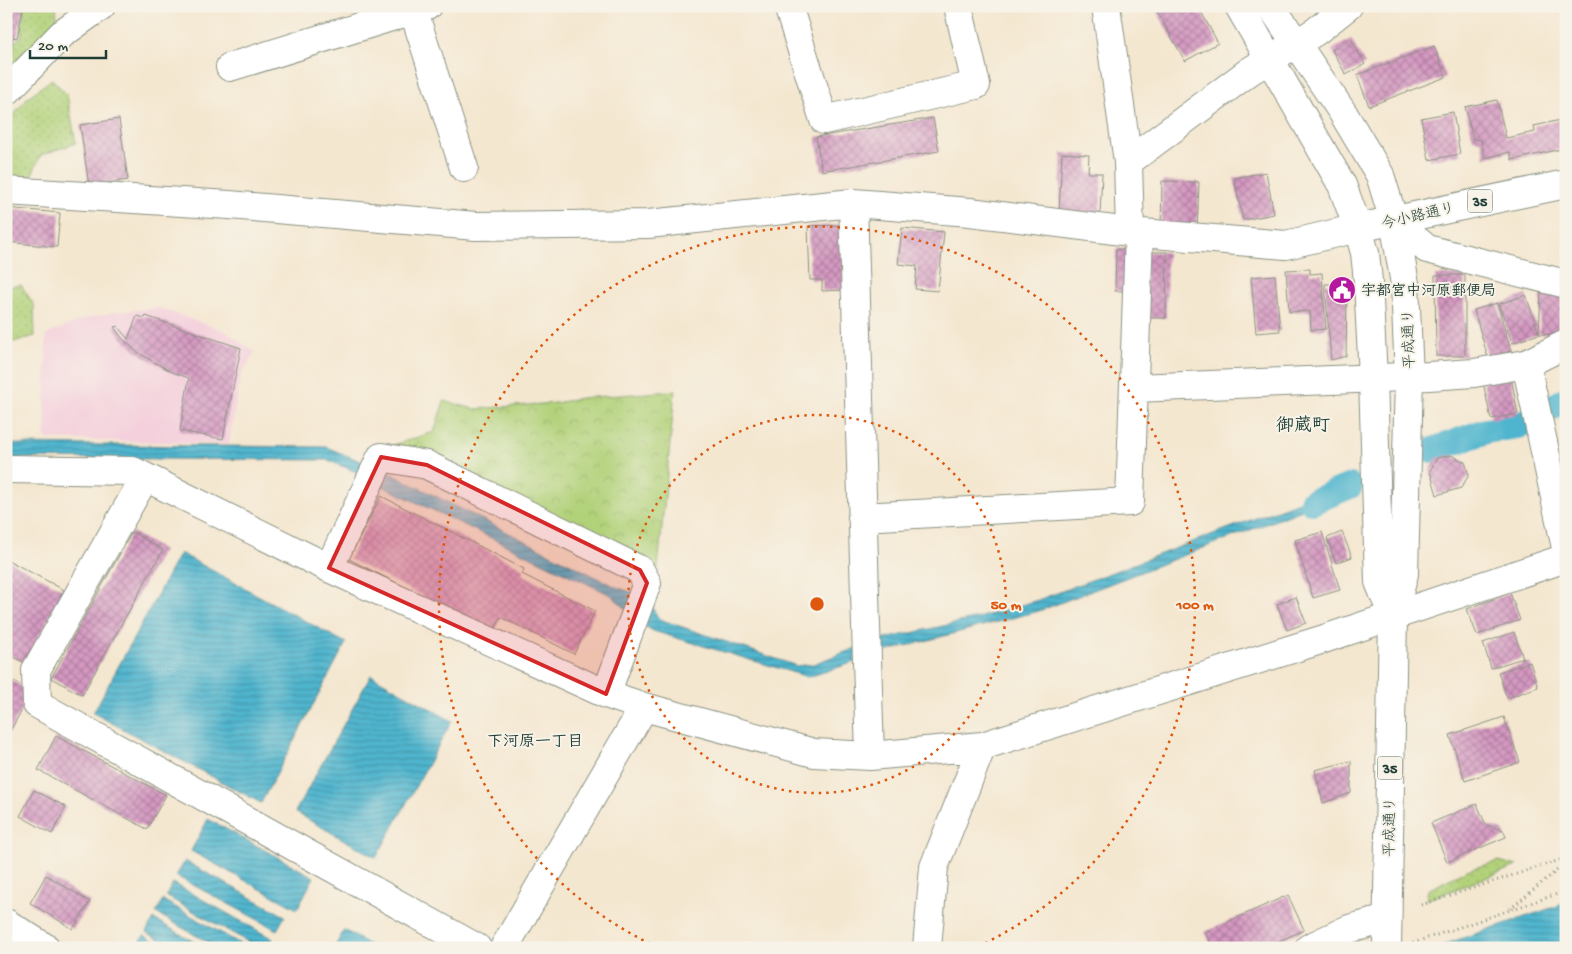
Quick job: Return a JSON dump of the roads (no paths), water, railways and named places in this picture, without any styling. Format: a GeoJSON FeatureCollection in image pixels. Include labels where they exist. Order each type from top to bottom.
{"type":"FeatureCollection","features":[{"type":"Feature","properties":{"kind":"street"},"geometry":{"type":"LineString","coordinates":[[6,92],[62,34],[101,6]]}},
{"type":"Feature","properties":{"kind":"street"},"geometry":{"type":"LineString","coordinates":[[788,6],[824,120],[976,85],[958,6]]}},
{"type":"Feature","properties":{"kind":"street"},"geometry":{"type":"LineString","coordinates":[[862,517],[1130,502],[1135,388],[1135,232],[1128,162],[1106,6]]}},
{"type":"Feature","properties":{"kind":"street","name":"平成通り"},"geometry":{"type":"LineString","coordinates":[[1239,6],[1342,185],[1358,228],[1366,262],[1373,377],[1379,582],[1393,616]]}},
{"type":"Feature","properties":{"kind":"street","name":"平成通り"},"geometry":{"type":"LineString","coordinates":[[1271,6],[1342,113],[1380,175],[1394,221],[1405,284],[1409,377],[1404,574],[1393,616],[1388,919],[1398,946]]}},
{"type":"Feature","properties":{"kind":"street"},"geometry":{"type":"LineString","coordinates":[[1128,162],[1250,71],[1315,32],[1348,6]]}},
{"type":"Feature","properties":{"kind":"street"},"geometry":{"type":"LineString","coordinates":[[230,67],[417,8],[464,168]]}},
{"type":"Feature","properties":{"kind":"street","name":"今小路通り"},"geometry":{"type":"LineString","coordinates":[[6,190],[229,205],[476,226],[648,224],[853,203],[970,212],[1135,232],[1286,245],[1566,184]]}},
{"type":"Feature","properties":{"kind":"street"},"geometry":{"type":"LineString","coordinates":[[853,203],[870,756]]}},
{"type":"Feature","properties":{"kind":"street"},"geometry":{"type":"LineString","coordinates":[[1394,221],[1427,249],[1566,284]]}},
{"type":"Feature","properties":{"kind":"street"},"geometry":{"type":"LineString","coordinates":[[1135,388],[1474,373],[1526,364],[1566,344]]}},
{"type":"Feature","properties":{"kind":"street"},"geometry":{"type":"LineString","coordinates":[[1526,364],[1566,548]]}},
{"type":"Feature","properties":{"kind":"street"},"geometry":{"type":"LineString","coordinates":[[328,568],[381,457],[427,464],[640,570],[647,583],[606,694]]}},
{"type":"Feature","properties":{"kind":"street"},"geometry":{"type":"LineString","coordinates":[[6,469],[133,471],[328,568],[606,694],[644,707],[814,753],[870,756],[982,746],[1393,616],[1566,558]]}},
{"type":"Feature","properties":{"kind":"street"},"geometry":{"type":"LineString","coordinates":[[146,477],[36,670],[37,704],[477,948]]}},
{"type":"Feature","properties":{"kind":"street"},"geometry":{"type":"LineString","coordinates":[[504,948],[644,707]]}},
{"type":"Feature","properties":{"kind":"street"},"geometry":{"type":"LineString","coordinates":[[927,948],[934,867],[982,746]]}},
{"type":"Feature","properties":{"kind":"street"},"geometry":{"type":"LineString","coordinates":[[1309,948],[1349,929],[1388,919]]}},
{"type":"Feature","properties":{"kind":"street"},"geometry":{"type":"LineString","coordinates":[[6,923],[46,948]]}},
{"type":"Feature","properties":{"kind":"water"},"geometry":{"type":"Polygon","coordinates":[[[1521,422],[1523,430],[1464,442],[1438,453],[1436,444],[1486,427],[1521,422]]]}},
{"type":"Feature","properties":{"kind":"water"},"geometry":{"type":"Polygon","coordinates":[[[6,444],[326,447],[365,463],[359,473],[327,460],[6,458],[6,444]]]}},
{"type":"Feature","properties":{"kind":"water"},"geometry":{"type":"Polygon","coordinates":[[[388,472],[616,587],[634,593],[627,610],[611,595],[382,486],[388,472]]]}},
{"type":"Feature","properties":{"kind":"water"},"geometry":{"type":"Polygon","coordinates":[[[1344,485],[1349,497],[1318,504],[1039,611],[876,654],[876,641],[978,618],[1038,600],[1344,485]]]}},
{"type":"Feature","properties":{"kind":"water"},"geometry":{"type":"Polygon","coordinates":[[[180,553],[346,643],[261,803],[93,713],[180,553]]]}},
{"type":"Feature","properties":{"kind":"water"},"geometry":{"type":"Polygon","coordinates":[[[652,607],[659,619],[797,666],[813,664],[856,648],[855,662],[808,677],[653,631],[645,626],[652,607]]]}},
{"type":"Feature","properties":{"kind":"water"},"geometry":{"type":"Polygon","coordinates":[[[371,675],[452,721],[376,858],[295,812],[371,675]]]}},
{"type":"Feature","properties":{"kind":"water"},"geometry":{"type":"Polygon","coordinates":[[[208,819],[314,877],[297,909],[191,851],[208,819]]]}},
{"type":"Feature","properties":{"kind":"water"},"geometry":{"type":"Polygon","coordinates":[[[185,861],[285,916],[277,930],[176,876],[185,861]]]}},
{"type":"Feature","properties":{"kind":"water"},"geometry":{"type":"Polygon","coordinates":[[[173,883],[273,939],[268,948],[259,948],[166,896],[173,883]]]}},
{"type":"Feature","properties":{"kind":"water"},"geometry":{"type":"Polygon","coordinates":[[[163,900],[248,948],[218,948],[156,913],[163,900]]]}},
{"type":"Feature","properties":{"kind":"water"},"geometry":{"type":"Polygon","coordinates":[[[1566,903],[1566,948],[1437,948],[1454,941],[1566,903]]]}},
{"type":"Feature","properties":{"kind":"water"},"geometry":{"type":"Polygon","coordinates":[[[154,919],[205,948],[175,948],[146,932],[154,919]]]}},
{"type":"Feature","properties":{"kind":"water"},"geometry":{"type":"Polygon","coordinates":[[[344,930],[375,948],[334,948],[344,930]]]}},
{"type":"Feature","properties":{"kind":"water"},"geometry":{"type":"Polygon","coordinates":[[[144,935],[166,948],[137,948],[144,935]]]}},
{"type":"Feature","properties":{"kind":"waterway"},"geometry":{"type":"LineString","coordinates":[[1433,450],[1486,431],[1518,426],[1566,400]]}},
{"type":"Feature","properties":{"kind":"waterway"},"geometry":{"type":"LineString","coordinates":[[1312,502],[1350,486]]}},
{"type":"Feature","properties":{"kind":"place","name":"宇都宮中河原郵便局"},"geometry":{"type":"Point","coordinates":[1342,290]}},
{"type":"Feature","properties":{"kind":"district","name":"御蔵町"},"geometry":{"type":"Point","coordinates":[1303,424]}},
{"type":"Feature","properties":{"kind":"district","name":"下河原一丁目"},"geometry":{"type":"Point","coordinates":[535,740]}}]}
